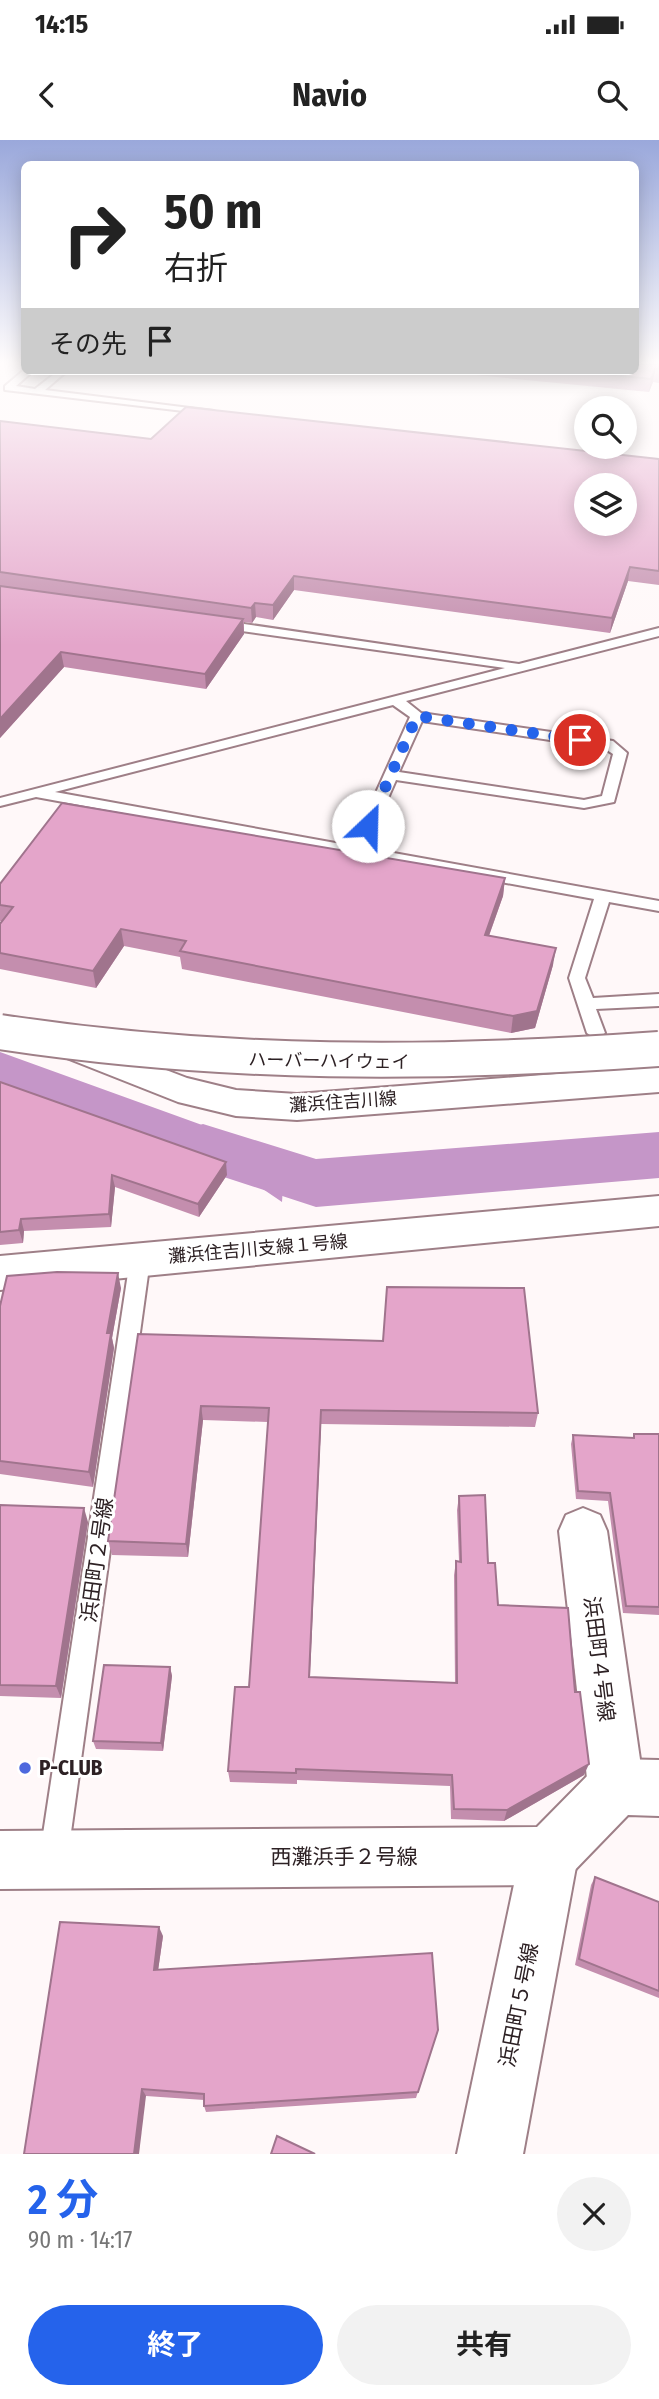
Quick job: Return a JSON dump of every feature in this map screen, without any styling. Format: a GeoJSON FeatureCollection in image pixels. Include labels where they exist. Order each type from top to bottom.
{"type":"FeatureCollection","features":[{"type":"Feature","properties":{"kind":"street","name":"灘浜住吉川線"},"geometry":{"type":"LineString","coordinates":[[0,1017],[178,1089],[236,1103],[297,1107],[659,1079]]}},
{"type":"Feature","properties":{"kind":"street","name":"ハーバーハイウェイ"},"geometry":{"type":"LineString","coordinates":[[0,1032],[125,1051],[314,1063],[542,1058],[659,1049]]}},
{"type":"Feature","properties":{"kind":"street","name":"ハーバーハイウェイ"},"geometry":{"type":"LineString","coordinates":[[0,1056],[116,1069],[273,1077],[535,1072],[659,1062]]}},
{"type":"Feature","properties":{"kind":"street","name":"灘浜住吉川支線１号線"},"geometry":{"type":"LineString","coordinates":[[0,1273],[659,1211]]}},
{"type":"Feature","properties":{"kind":"street","name":"浜田町４号線"},"geometry":{"type":"LineString","coordinates":[[583,1531],[637,1787]]}},
{"type":"Feature","properties":{"kind":"street"},"geometry":{"type":"LineString","coordinates":[[549,1856],[637,1787]]}},
{"type":"Feature","properties":{"kind":"street","name":"西灘浜手２号線"},"geometry":{"type":"LineString","coordinates":[[27,1860],[549,1856]]}},
{"type":"Feature","properties":{"kind":"street","name":"浜田町５号線"},"geometry":{"type":"LineString","coordinates":[[490,2154],[549,1856]]}},
{"type":"Feature","properties":{"kind":"lane"},"geometry":{"type":"LineString","coordinates":[[207,622],[525,667]]}},
{"type":"Feature","properties":{"kind":"lane"},"geometry":{"type":"LineString","coordinates":[[0,802],[659,632]]}},
{"type":"Feature","properties":{"kind":"lane"},"geometry":{"type":"LineString","coordinates":[[390,775],[584,804],[609,799],[620,753],[608,744],[417,716],[395,700]]}},
{"type":"Feature","properties":{"kind":"lane"},"geometry":{"type":"LineString","coordinates":[[357,851],[417,716]]}},
{"type":"Feature","properties":{"kind":"lane"},"geometry":{"type":"LineString","coordinates":[[33,793],[659,906]]}},
{"type":"Feature","properties":{"kind":"lane"},"geometry":{"type":"LineString","coordinates":[[596,1033],[577,978],[603,895]]}},
{"type":"Feature","properties":{"kind":"lane"},"geometry":{"type":"LineString","coordinates":[[588,1004],[659,1000]]}},
{"type":"Feature","properties":{"kind":"lane","name":"浜田町２号線"},"geometry":{"type":"LineString","coordinates":[[27,1860],[140,1260]]}},
{"type":"Feature","properties":{"kind":"shaded area"},"geometry":{"type":"Polygon","coordinates":[[[0,1052],[285,1155],[282,1202],[251,1181],[0,1091],[0,1052]]]}},
{"type":"Feature","properties":{"kind":"building"},"geometry":{"type":"Polygon","coordinates":[[[0,458],[659,459],[659,571],[630,567],[612,618],[294,576],[273,605],[255,603],[251,608],[0,572],[0,458]]]}},
{"type":"Feature","properties":{"kind":"building"},"geometry":{"type":"Polygon","coordinates":[[[0,586],[243,619],[205,674],[61,652],[0,719],[0,586]]]}},
{"type":"Feature","properties":{"kind":"building"},"geometry":{"type":"Polygon","coordinates":[[[62,803],[505,878],[485,935],[556,948],[537,1011],[513,1016],[180,951],[186,941],[121,929],[93,971],[0,953],[0,924],[13,907],[0,905],[0,884],[62,803]]]}},
{"type":"Feature","properties":{"kind":"building"},"geometry":{"type":"Polygon","coordinates":[[[0,1082],[226,1162],[198,1204],[112,1175],[109,1214],[21,1219],[19,1230],[0,1232],[0,1082]]]}},
{"type":"Feature","properties":{"kind":"building"},"geometry":{"type":"Polygon","coordinates":[[[57,1272],[118,1273],[107,1333],[111,1333],[89,1472],[0,1461],[0,1306],[7,1276],[57,1272]]]}},
{"type":"Feature","properties":{"kind":"building"},"geometry":{"type":"Polygon","coordinates":[[[387,1287],[524,1288],[538,1413],[321,1410],[309,1677],[457,1683],[456,1561],[461,1562],[459,1496],[485,1495],[488,1563],[495,1563],[498,1605],[568,1608],[575,1692],[580,1692],[589,1764],[507,1810],[454,1809],[452,1775],[296,1769],[296,1773],[228,1771],[235,1687],[249,1687],[269,1408],[201,1406],[186,1544],[108,1541],[138,1334],[383,1341],[387,1287]]]}},
{"type":"Feature","properties":{"kind":"building"},"geometry":{"type":"Polygon","coordinates":[[[634,1434],[659,1434],[659,1607],[626,1606],[610,1493],[578,1491],[573,1435],[634,1438],[634,1434]]]}},
{"type":"Feature","properties":{"kind":"building"},"geometry":{"type":"Polygon","coordinates":[[[0,1505],[84,1508],[56,1686],[0,1685],[0,1505]]]}},
{"type":"Feature","properties":{"kind":"building"},"geometry":{"type":"Polygon","coordinates":[[[104,1665],[170,1667],[161,1743],[93,1741],[104,1665]]]}},
{"type":"Feature","properties":{"kind":"building"},"geometry":{"type":"Polygon","coordinates":[[[595,1877],[659,1902],[659,1991],[579,1959],[595,1877]]]}},
{"type":"Feature","properties":{"kind":"building"},"geometry":{"type":"Polygon","coordinates":[[[60,1922],[159,1927],[154,1970],[432,1953],[438,2030],[418,2092],[204,2106],[204,2094],[142,2089],[134,2154],[24,2154],[60,1922]]]}},
{"type":"Feature","properties":{"kind":"building"},"geometry":{"type":"Polygon","coordinates":[[[277,2136],[315,2154],[271,2154],[277,2136]]]}},
{"type":"Feature","properties":{"kind":"waterway"},"geometry":{"type":"LineString","coordinates":[[203,1147],[316,1183],[659,1155]]}},
{"type":"Feature","properties":{"kind":"place","name":"P-CLUB"},"geometry":{"type":"Point","coordinates":[25,1768]}},
{"type":"Feature","properties":{"kind":"route"},"geometry":{"type":"LineString","coordinates":[[368,826],[417,716],[580,740]]}}]}
